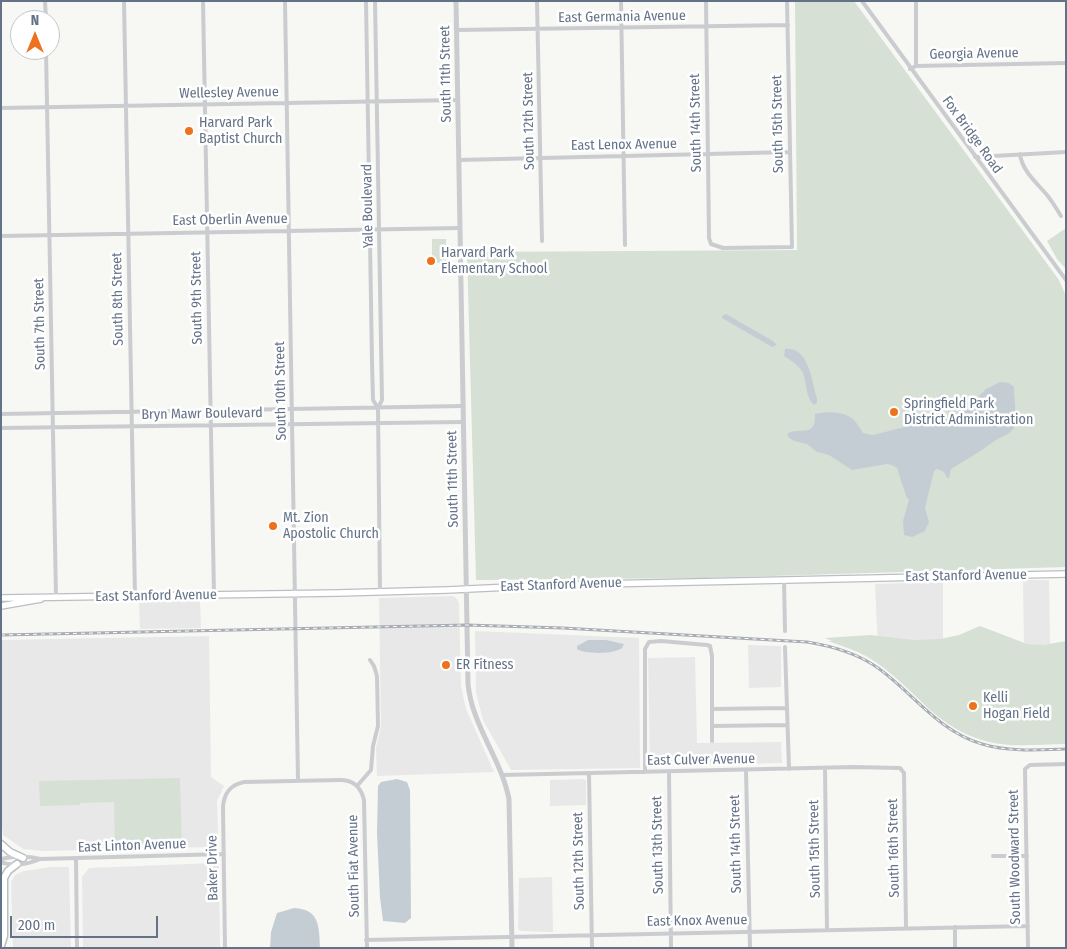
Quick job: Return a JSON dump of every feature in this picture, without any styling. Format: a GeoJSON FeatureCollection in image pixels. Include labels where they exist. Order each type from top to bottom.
{"type":"FeatureCollection","features":[{"type":"Feature","properties":{"kind":"main road","name":"East Stanford Avenue"},"geometry":{"type":"LineString","coordinates":[[1,598],[295,594],[553,585],[1066,574]]}},
{"type":"Feature","properties":{"kind":"main road","name":"East Stanford Avenue"},"geometry":{"type":"LineString","coordinates":[[1,606],[56,597]]}},
{"type":"Feature","properties":{"kind":"main road"},"geometry":{"type":"LineString","coordinates":[[1,844],[10,852],[23,858]]}},
{"type":"Feature","properties":{"kind":"main road"},"geometry":{"type":"LineString","coordinates":[[1,946],[4,936],[4,878],[8,871],[17,864]]}},
{"type":"Feature","properties":{"kind":"street","name":"South 8th Street"},"geometry":{"type":"LineString","coordinates":[[124,1],[135,596]]}},
{"type":"Feature","properties":{"kind":"street","name":"South 9th Street"},"geometry":{"type":"LineString","coordinates":[[203,1],[214,595]]}},
{"type":"Feature","properties":{"kind":"street","name":"South 10th Street"},"geometry":{"type":"LineString","coordinates":[[285,1],[298,781]]}},
{"type":"Feature","properties":{"kind":"street","name":"Yale Boulevard"},"geometry":{"type":"LineString","coordinates":[[366,1],[373,400],[378,408]]}},
{"type":"Feature","properties":{"kind":"street","name":"Yale Boulevard"},"geometry":{"type":"LineString","coordinates":[[375,1],[382,400],[378,408],[380,592]]}},
{"type":"Feature","properties":{"kind":"street","name":"South 11th Street"},"geometry":{"type":"LineString","coordinates":[[456,1],[466,589],[470,696],[476,719],[502,775],[510,808],[512,948]]}},
{"type":"Feature","properties":{"kind":"street","name":"South 12th Street"},"geometry":{"type":"LineString","coordinates":[[537,1],[542,241]]}},
{"type":"Feature","properties":{"kind":"street"},"geometry":{"type":"LineString","coordinates":[[622,1],[625,245]]}},
{"type":"Feature","properties":{"kind":"street","name":"South 14th Street"},"geometry":{"type":"LineString","coordinates":[[706,1],[708,232],[711,244]]}},
{"type":"Feature","properties":{"kind":"street","name":"South 15th Street"},"geometry":{"type":"LineString","coordinates":[[711,244],[723,248],[792,247],[788,1]]}},
{"type":"Feature","properties":{"kind":"street","name":"Fox Bridge Road"},"geometry":{"type":"LineString","coordinates":[[862,1],[910,70],[1065,278]]}},
{"type":"Feature","properties":{"kind":"street"},"geometry":{"type":"LineString","coordinates":[[916,1],[916,66]]}},
{"type":"Feature","properties":{"kind":"street","name":"East Germania Avenue"},"geometry":{"type":"LineString","coordinates":[[457,30],[788,24]]}},
{"type":"Feature","properties":{"kind":"street","name":"South 7th Street"},"geometry":{"type":"LineString","coordinates":[[46,60],[56,597]]}},
{"type":"Feature","properties":{"kind":"street","name":"Georgia Avenue"},"geometry":{"type":"LineString","coordinates":[[910,70],[916,66],[1066,63]]}},
{"type":"Feature","properties":{"kind":"street","name":"Wellesley Avenue"},"geometry":{"type":"LineString","coordinates":[[1,108],[458,100]]}},
{"type":"Feature","properties":{"kind":"street","name":"East Lenox Avenue"},"geometry":{"type":"LineString","coordinates":[[459,160],[790,152]]}},
{"type":"Feature","properties":{"kind":"street"},"geometry":{"type":"LineString","coordinates":[[975,157],[1066,152]]}},
{"type":"Feature","properties":{"kind":"street"},"geometry":{"type":"LineString","coordinates":[[1020,154],[1021,160],[1029,173],[1053,202],[1061,216]]}},
{"type":"Feature","properties":{"kind":"street","name":"East Oberlin Avenue"},"geometry":{"type":"LineString","coordinates":[[1,236],[460,228]]}},
{"type":"Feature","properties":{"kind":"street","name":"Bryn Mawr Boulevard"},"geometry":{"type":"LineString","coordinates":[[1,414],[463,406]]}},
{"type":"Feature","properties":{"kind":"street","name":"Bryn Mawr Boulevard"},"geometry":{"type":"LineString","coordinates":[[1,428],[463,422]]}},
{"type":"Feature","properties":{"kind":"street"},"geometry":{"type":"LineString","coordinates":[[784,580],[785,632]]}},
{"type":"Feature","properties":{"kind":"street"},"geometry":{"type":"LineString","coordinates":[[645,772],[645,649],[646,644],[649,642],[661,641],[710,646],[712,656],[712,740]]}},
{"type":"Feature","properties":{"kind":"street"},"geometry":{"type":"LineString","coordinates":[[785,647],[789,769]]}},
{"type":"Feature","properties":{"kind":"street"},"geometry":{"type":"LineString","coordinates":[[298,781],[343,780],[358,786],[371,770],[373,746],[378,726],[377,676],[370,660]]}},
{"type":"Feature","properties":{"kind":"street"},"geometry":{"type":"LineString","coordinates":[[712,709],[786,708]]}},
{"type":"Feature","properties":{"kind":"street"},"geometry":{"type":"LineString","coordinates":[[712,726],[787,725]]}},
{"type":"Feature","properties":{"kind":"street","name":"South Woodward Street"},"geometry":{"type":"LineString","coordinates":[[1028,948],[1024,772],[1026,766],[1030,765],[1066,764]]}},
{"type":"Feature","properties":{"kind":"street","name":"South 15th Street"},"geometry":{"type":"LineString","coordinates":[[825,768],[827,930]]}},
{"type":"Feature","properties":{"kind":"street","name":"East Culver Avenue"},"geometry":{"type":"LineString","coordinates":[[502,775],[900,768]]}},
{"type":"Feature","properties":{"kind":"street","name":"South 16th Street"},"geometry":{"type":"LineString","coordinates":[[900,768],[904,773],[906,928]]}},
{"type":"Feature","properties":{"kind":"street","name":"South 14th Street"},"geometry":{"type":"LineString","coordinates":[[746,770],[750,948]]}},
{"type":"Feature","properties":{"kind":"street","name":"South 13th Street"},"geometry":{"type":"LineString","coordinates":[[669,772],[671,948]]}},
{"type":"Feature","properties":{"kind":"street","name":"South 12th Street"},"geometry":{"type":"LineString","coordinates":[[590,774],[592,948]]}},
{"type":"Feature","properties":{"kind":"street","name":"Baker Drive"},"geometry":{"type":"LineString","coordinates":[[225,948],[223,803],[228,790],[236,784],[244,782],[298,781]]}},
{"type":"Feature","properties":{"kind":"street","name":"South Fiat Avenue"},"geometry":{"type":"LineString","coordinates":[[358,786],[364,800],[366,948]]}},
{"type":"Feature","properties":{"kind":"street","name":"East Linton Avenue"},"geometry":{"type":"LineString","coordinates":[[1,861],[23,858],[40,860],[224,854]]}},
{"type":"Feature","properties":{"kind":"street"},"geometry":{"type":"LineString","coordinates":[[993,856],[1027,856]]}},
{"type":"Feature","properties":{"kind":"street"},"geometry":{"type":"LineString","coordinates":[[76,858],[77,948]]}},
{"type":"Feature","properties":{"kind":"street","name":"East Linton Avenue"},"geometry":{"type":"LineString","coordinates":[[1,861],[6,864],[17,864],[32,863],[40,860]]}},
{"type":"Feature","properties":{"kind":"street","name":"East Knox Avenue"},"geometry":{"type":"LineString","coordinates":[[366,940],[1028,926]]}},
{"type":"Feature","properties":{"kind":"street"},"geometry":{"type":"LineString","coordinates":[[955,927],[955,948]]}},
{"type":"Feature","properties":{"kind":"shaded area"},"geometry":{"type":"Polygon","coordinates":[[[795,1],[854,1],[1059,280],[1066,296],[1066,567],[705,578],[476,580],[467,252],[797,250],[795,1]]]}},
{"type":"Feature","properties":{"kind":"shaded area"},"geometry":{"type":"Polygon","coordinates":[[[1066,228],[1066,269],[1057,259],[1047,241],[1066,228]]]}},
{"type":"Feature","properties":{"kind":"shaded area"},"geometry":{"type":"Polygon","coordinates":[[[432,239],[446,239],[446,263],[432,263],[432,239]]]}},
{"type":"Feature","properties":{"kind":"shaded area"},"geometry":{"type":"Polygon","coordinates":[[[726,314],[777,345],[772,347],[722,318],[726,314]]]}},
{"type":"Feature","properties":{"kind":"shaded area"},"geometry":{"type":"Polygon","coordinates":[[[785,349],[799,353],[808,366],[817,399],[817,403],[814,405],[809,398],[802,371],[784,356],[785,349]]]}},
{"type":"Feature","properties":{"kind":"shaded area"},"geometry":{"type":"Polygon","coordinates":[[[1000,382],[1009,383],[1014,387],[1015,426],[1008,433],[951,469],[949,478],[947,478],[944,472],[937,469],[934,471],[925,508],[929,522],[925,531],[912,537],[904,535],[903,521],[909,500],[897,468],[887,464],[852,470],[829,455],[817,452],[807,444],[794,441],[788,437],[788,433],[793,431],[810,429],[815,421],[815,414],[824,412],[846,415],[857,423],[863,433],[873,435],[917,424],[954,418],[963,404],[976,399],[986,389],[1000,382]]]}},
{"type":"Feature","properties":{"kind":"shaded area"},"geometry":{"type":"Polygon","coordinates":[[[1023,580],[1049,580],[1050,644],[1024,647],[1023,580]]]}},
{"type":"Feature","properties":{"kind":"shaded area"},"geometry":{"type":"Polygon","coordinates":[[[943,582],[943,650],[878,650],[875,584],[943,582]]]}},
{"type":"Feature","properties":{"kind":"shaded area"},"geometry":{"type":"Polygon","coordinates":[[[453,596],[459,603],[461,686],[466,709],[494,772],[377,776],[376,748],[381,727],[379,598],[453,596]]]}},
{"type":"Feature","properties":{"kind":"shaded area"},"geometry":{"type":"Polygon","coordinates":[[[200,600],[201,628],[140,629],[139,601],[200,600]]]}},
{"type":"Feature","properties":{"kind":"shaded area"},"geometry":{"type":"Polygon","coordinates":[[[980,626],[1027,644],[1043,645],[1066,641],[1066,744],[1008,745],[989,742],[971,736],[941,719],[891,674],[871,659],[825,638],[870,635],[914,640],[940,639],[959,635],[980,626]]]}},
{"type":"Feature","properties":{"kind":"shaded area"},"geometry":{"type":"Polygon","coordinates":[[[475,631],[639,638],[640,768],[511,770],[483,720],[476,693],[475,631]]]}},
{"type":"Feature","properties":{"kind":"shaded area"},"geometry":{"type":"Polygon","coordinates":[[[209,636],[211,777],[224,786],[217,801],[218,833],[216,841],[206,847],[44,851],[23,849],[3,835],[1,819],[1,640],[209,636]]]}},
{"type":"Feature","properties":{"kind":"shaded area"},"geometry":{"type":"Polygon","coordinates":[[[588,640],[606,640],[624,644],[620,649],[609,652],[591,653],[577,649],[577,646],[588,640]]]}},
{"type":"Feature","properties":{"kind":"shaded area"},"geometry":{"type":"Polygon","coordinates":[[[748,645],[781,646],[781,687],[749,688],[748,645]]]}},
{"type":"Feature","properties":{"kind":"shaded area"},"geometry":{"type":"Polygon","coordinates":[[[695,657],[697,743],[781,742],[782,763],[652,766],[650,764],[648,658],[695,657]]]}},
{"type":"Feature","properties":{"kind":"shaded area"},"geometry":{"type":"Polygon","coordinates":[[[180,778],[182,847],[115,849],[114,802],[40,806],[39,781],[180,778]]]}},
{"type":"Feature","properties":{"kind":"shaded area"},"geometry":{"type":"Polygon","coordinates":[[[397,779],[407,782],[410,790],[411,918],[405,923],[383,921],[380,898],[377,833],[378,786],[381,782],[397,779]]]}},
{"type":"Feature","properties":{"kind":"shaded area"},"geometry":{"type":"Polygon","coordinates":[[[584,779],[586,781],[586,805],[550,806],[550,780],[584,779]]]}},
{"type":"Feature","properties":{"kind":"shaded area"},"geometry":{"type":"Polygon","coordinates":[[[217,863],[219,866],[220,948],[83,948],[82,877],[89,868],[217,863]]]}},
{"type":"Feature","properties":{"kind":"shaded area"},"geometry":{"type":"Polygon","coordinates":[[[51,867],[69,867],[71,948],[13,948],[11,882],[15,875],[24,871],[51,867]]]}},
{"type":"Feature","properties":{"kind":"shaded area"},"geometry":{"type":"Polygon","coordinates":[[[552,877],[553,932],[520,931],[518,928],[519,878],[552,877]]]}},
{"type":"Feature","properties":{"kind":"shaded area"},"geometry":{"type":"Polygon","coordinates":[[[294,908],[303,909],[313,916],[318,926],[320,948],[270,948],[271,932],[277,913],[294,908]]]}},
{"type":"Feature","properties":{"kind":"railway"},"geometry":{"type":"LineString","coordinates":[[1,635],[467,625],[563,628],[807,642],[844,651],[862,658],[891,678],[939,721],[966,738],[992,747],[1024,750],[1066,749]]}},
{"type":"Feature","properties":{"kind":"place","name":"Harvard Park Baptist Church"},"geometry":{"type":"Point","coordinates":[189,131]}},
{"type":"Feature","properties":{"kind":"place","name":"Harvard Park Elementary School"},"geometry":{"type":"Point","coordinates":[431,261]}},
{"type":"Feature","properties":{"kind":"place","name":"Springfield Park District Administration"},"geometry":{"type":"Point","coordinates":[894,412]}},
{"type":"Feature","properties":{"kind":"place","name":"Mt. Zion Apostolic Church"},"geometry":{"type":"Point","coordinates":[273,526]}},
{"type":"Feature","properties":{"kind":"place","name":"ER Fitness"},"geometry":{"type":"Point","coordinates":[446,665]}},
{"type":"Feature","properties":{"kind":"place","name":"Kelli Hogan Field"},"geometry":{"type":"Point","coordinates":[973,706]}}]}
